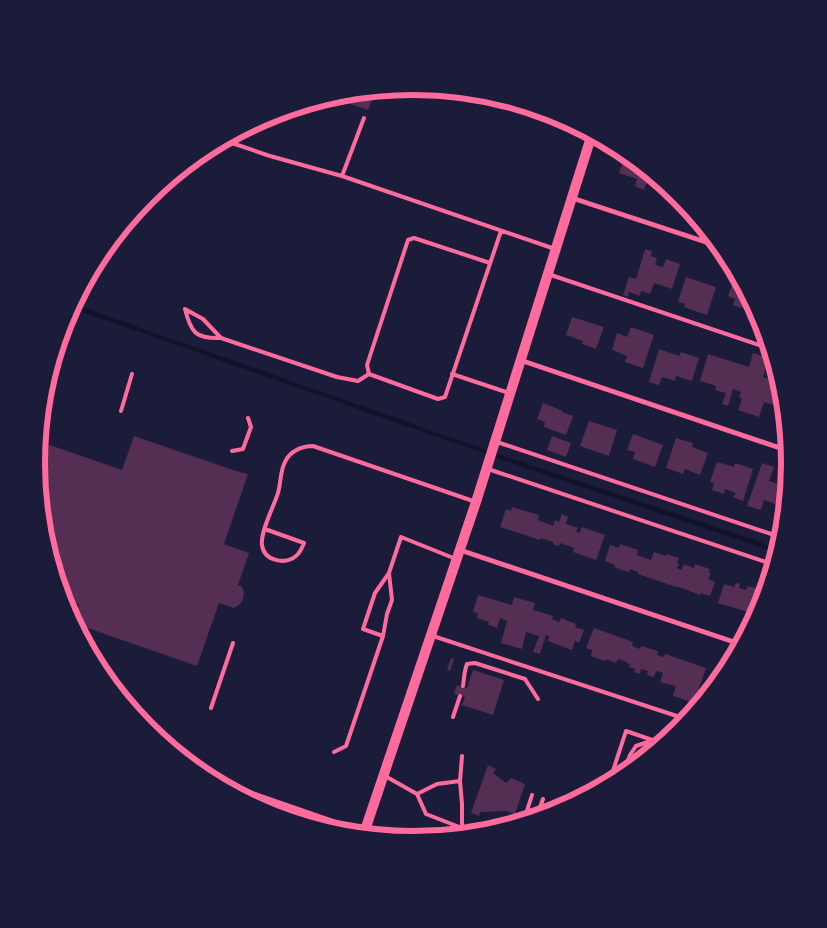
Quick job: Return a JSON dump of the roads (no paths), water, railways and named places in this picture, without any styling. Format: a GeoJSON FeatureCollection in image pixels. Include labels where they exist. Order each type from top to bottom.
{"type":"FeatureCollection","features":[{"type":"Feature","properties":{"kind":"main road"},"geometry":{"type":"LineString","coordinates":[[367,829],[383,775],[476,502],[590,141]]}},
{"type":"Feature","properties":{"kind":"main road"},"geometry":{"type":"LineString","coordinates":[[267,802],[321,821]]}},
{"type":"Feature","properties":{"kind":"street"},"geometry":{"type":"LineString","coordinates":[[571,198],[709,244]]}},
{"type":"Feature","properties":{"kind":"street"},"geometry":{"type":"LineString","coordinates":[[520,360],[781,448]]}},
{"type":"Feature","properties":{"kind":"street"},"geometry":{"type":"LineString","coordinates":[[458,554],[736,643]]}},
{"type":"Feature","properties":{"kind":"lane"},"geometry":{"type":"LineString","coordinates":[[342,176],[364,118]]}},
{"type":"Feature","properties":{"kind":"lane"},"geometry":{"type":"LineString","coordinates":[[233,143],[342,176],[555,249]]}},
{"type":"Feature","properties":{"kind":"lane"},"geometry":{"type":"LineString","coordinates":[[369,374],[438,399],[445,397],[501,230]]}},
{"type":"Feature","properties":{"kind":"lane"},"geometry":{"type":"LineString","coordinates":[[369,374],[367,365],[408,240],[414,238],[490,263]]}},
{"type":"Feature","properties":{"kind":"lane"},"geometry":{"type":"LineString","coordinates":[[547,274],[762,345]]}},
{"type":"Feature","properties":{"kind":"lane"},"geometry":{"type":"LineString","coordinates":[[221,338],[202,319],[185,309],[188,323],[195,333],[206,339],[221,338],[337,377],[358,382],[369,374]]}},
{"type":"Feature","properties":{"kind":"lane"},"geometry":{"type":"LineString","coordinates":[[121,411],[132,374]]}},
{"type":"Feature","properties":{"kind":"lane"},"geometry":{"type":"LineString","coordinates":[[452,374],[509,393]]}},
{"type":"Feature","properties":{"kind":"lane"},"geometry":{"type":"LineString","coordinates":[[232,451],[243,449],[251,427],[248,418]]}},
{"type":"Feature","properties":{"kind":"lane"},"geometry":{"type":"LineString","coordinates":[[494,442],[775,535]]}},
{"type":"Feature","properties":{"kind":"lane"},"geometry":{"type":"LineString","coordinates":[[265,529],[304,543],[300,551],[296,556],[284,562],[276,561],[265,552],[262,546],[265,529],[278,493],[284,463],[296,450],[306,446],[314,446],[476,502]]}},
{"type":"Feature","properties":{"kind":"lane"},"geometry":{"type":"LineString","coordinates":[[487,465],[768,563]]}},
{"type":"Feature","properties":{"kind":"lane"},"geometry":{"type":"LineString","coordinates":[[383,636],[363,629],[375,593],[388,573],[401,537],[458,554]]}},
{"type":"Feature","properties":{"kind":"lane"},"geometry":{"type":"LineString","coordinates":[[334,752],[346,746],[383,636],[392,600],[388,573]]}},
{"type":"Feature","properties":{"kind":"lane"},"geometry":{"type":"LineString","coordinates":[[431,635],[681,717]]}},
{"type":"Feature","properties":{"kind":"lane"},"geometry":{"type":"LineString","coordinates":[[210,708],[232,643]]}},
{"type":"Feature","properties":{"kind":"lane"},"geometry":{"type":"LineString","coordinates":[[462,686],[467,664],[475,663],[525,679],[538,699]]}},
{"type":"Feature","properties":{"kind":"lane"},"geometry":{"type":"LineString","coordinates":[[453,717],[460,696]]}},
{"type":"Feature","properties":{"kind":"lane"},"geometry":{"type":"LineString","coordinates":[[612,774],[626,730],[654,740]]}},
{"type":"Feature","properties":{"kind":"lane"},"geometry":{"type":"LineString","coordinates":[[627,764],[636,746],[654,740]]}},
{"type":"Feature","properties":{"kind":"lane"},"geometry":{"type":"LineString","coordinates":[[383,775],[417,794],[426,814],[462,828],[460,781],[462,756]]}},
{"type":"Feature","properties":{"kind":"lane"},"geometry":{"type":"LineString","coordinates":[[417,794],[437,784],[460,781]]}},
{"type":"Feature","properties":{"kind":"lane"},"geometry":{"type":"LineString","coordinates":[[526,815],[532,795]]}},
{"type":"Feature","properties":{"kind":"lane"},"geometry":{"type":"LineString","coordinates":[[539,810],[543,799]]}},
{"type":"Feature","properties":{"kind":"waterway"},"geometry":{"type":"LineString","coordinates":[[80,309],[509,460],[772,549]]}}]}
